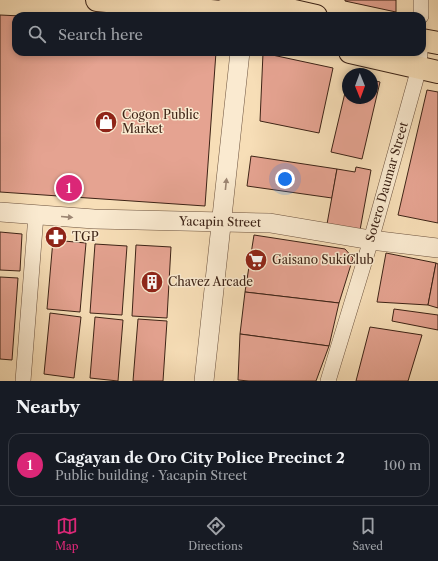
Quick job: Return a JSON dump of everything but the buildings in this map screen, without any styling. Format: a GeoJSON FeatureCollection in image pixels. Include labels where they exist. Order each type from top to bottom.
{"type":"FeatureCollection","features":[{"type":"Feature","properties":{"kind":"main road"},"geometry":{"type":"LineString","coordinates":[[97,0],[206,12]]}},
{"type":"Feature","properties":{"kind":"main road"},"geometry":{"type":"LineString","coordinates":[[227,12],[246,0],[298,12]]}},
{"type":"Feature","properties":{"kind":"main road"},"geometry":{"type":"LineString","coordinates":[[426,41],[438,43]]}},
{"type":"Feature","properties":{"kind":"main road"},"geometry":{"type":"LineString","coordinates":[[375,56],[426,64]]}},
{"type":"Feature","properties":{"kind":"street"},"geometry":{"type":"LineString","coordinates":[[244,12],[246,0]]}},
{"type":"Feature","properties":{"kind":"street"},"geometry":{"type":"LineString","coordinates":[[421,12],[422,0]]}},
{"type":"Feature","properties":{"kind":"street"},"geometry":{"type":"LineString","coordinates":[[204,381],[240,56]]}},
{"type":"Feature","properties":{"kind":"street","name":"Sotero Daumar Street"},"geometry":{"type":"LineString","coordinates":[[328,381],[426,64]]}},
{"type":"Feature","properties":{"kind":"street","name":"Yacapin Street"},"geometry":{"type":"LineString","coordinates":[[0,212],[94,220],[270,223],[371,240],[438,248]]}},
{"type":"Feature","properties":{"kind":"street"},"geometry":{"type":"LineString","coordinates":[[23,381],[36,215]]}},
{"type":"Feature","properties":{"kind":"place","name":"Cogon Public Market"},"geometry":{"type":"Point","coordinates":[106,122]}},
{"type":"Feature","properties":{"kind":"place","name":"Cagayan de Oro City Police Precinct 2"},"geometry":{"type":"Point","coordinates":[69,188]}},
{"type":"Feature","properties":{"kind":"place","name":"TGP"},"geometry":{"type":"Point","coordinates":[56,237]}},
{"type":"Feature","properties":{"kind":"place","name":"Gaisano SukiClub"},"geometry":{"type":"Point","coordinates":[256,260]}},
{"type":"Feature","properties":{"kind":"place","name":"Chavez Arcade"},"geometry":{"type":"Point","coordinates":[152,282]}}]}
